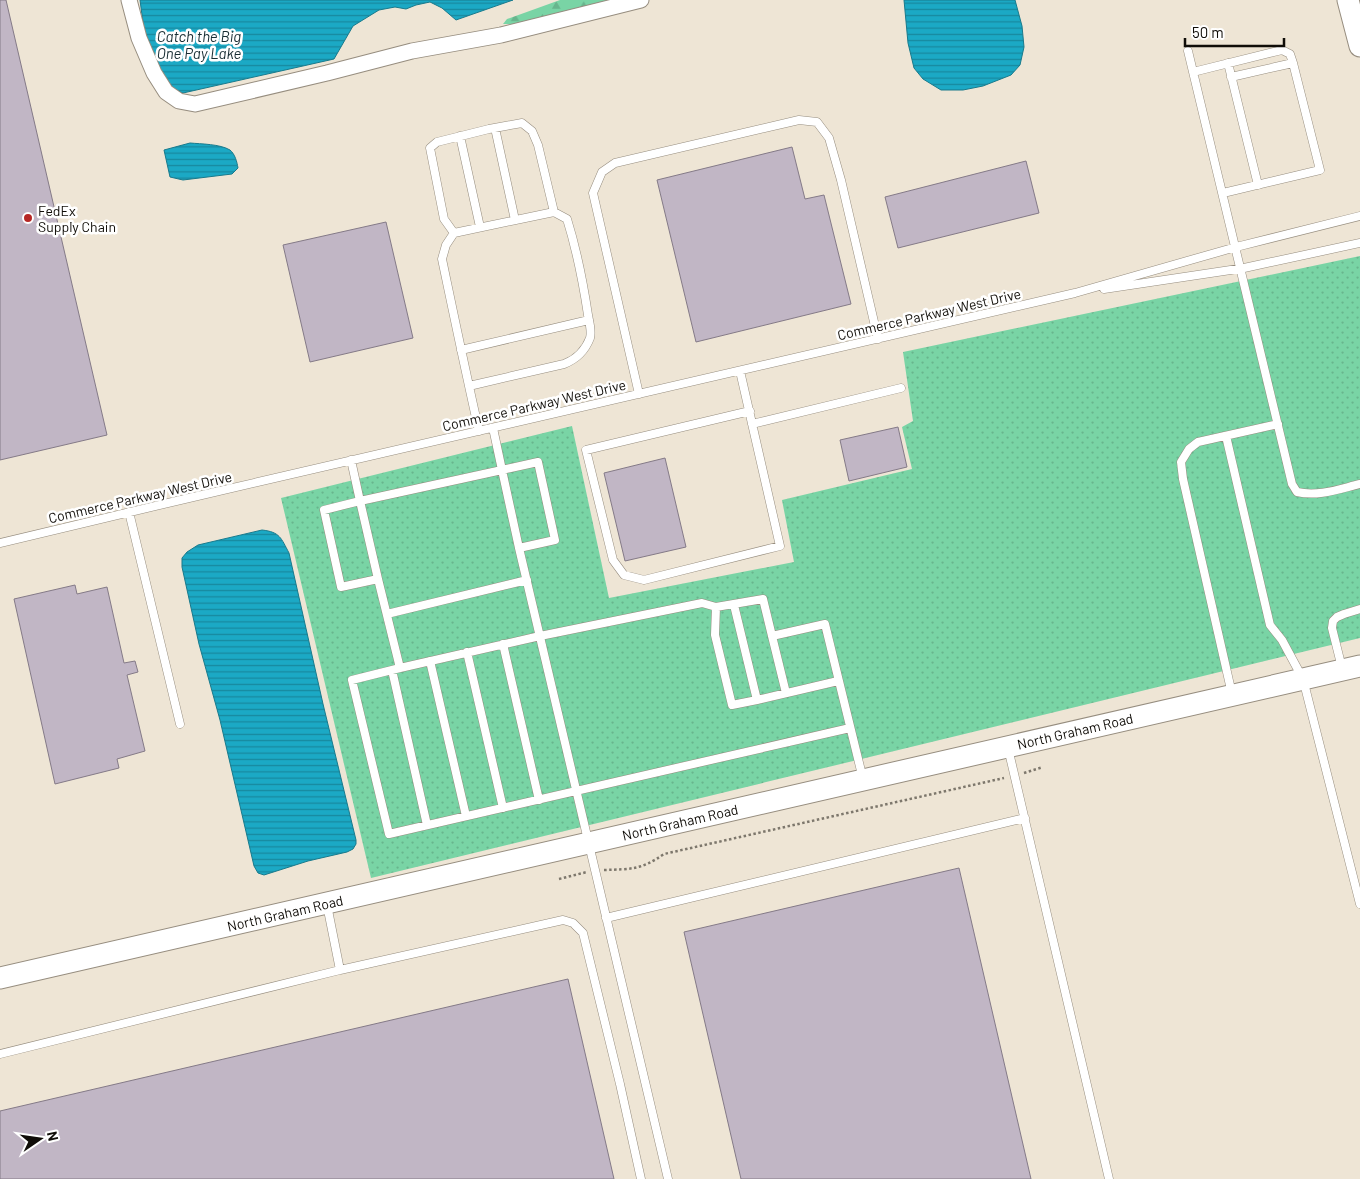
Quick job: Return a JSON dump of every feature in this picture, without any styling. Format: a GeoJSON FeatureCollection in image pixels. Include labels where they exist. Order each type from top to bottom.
{"type":"FeatureCollection","features":[{"type":"Feature","properties":{"kind":"street"},"geometry":{"type":"LineString","coordinates":[[129,0],[138,38],[154,73],[166,92],[180,101],[195,104],[412,51],[501,35],[641,0]]}},
{"type":"Feature","properties":{"kind":"street"},"geometry":{"type":"LineString","coordinates":[[1348,0],[1360,46]]}},
{"type":"Feature","properties":{"kind":"street","name":"North Graham Road"},"geometry":{"type":"LineString","coordinates":[[0,978],[1351,668]]}},
{"type":"Feature","properties":{"kind":"lane"},"geometry":{"type":"LineString","coordinates":[[1193,72],[1282,50],[1290,54],[1320,170],[1223,194]]}},
{"type":"Feature","properties":{"kind":"lane"},"geometry":{"type":"LineString","coordinates":[[1188,51],[1292,484],[1297,492],[1306,494],[1320,493],[1360,484]]}},
{"type":"Feature","properties":{"kind":"lane"},"geometry":{"type":"LineString","coordinates":[[1228,63],[1258,185]]}},
{"type":"Feature","properties":{"kind":"lane"},"geometry":{"type":"LineString","coordinates":[[1231,77],[1293,63]]}},
{"type":"Feature","properties":{"kind":"lane"},"geometry":{"type":"LineString","coordinates":[[639,394],[592,193],[602,172],[615,163],[799,120],[818,122],[829,138],[841,180],[878,339]]}},
{"type":"Feature","properties":{"kind":"lane"},"geometry":{"type":"LineString","coordinates":[[454,233],[444,219],[430,148],[437,142],[495,128],[522,123],[532,131],[538,145],[554,212]]}},
{"type":"Feature","properties":{"kind":"lane"},"geometry":{"type":"LineString","coordinates":[[495,128],[515,220]]}},
{"type":"Feature","properties":{"kind":"lane"},"geometry":{"type":"LineString","coordinates":[[460,136],[480,227]]}},
{"type":"Feature","properties":{"kind":"lane"},"geometry":{"type":"LineString","coordinates":[[469,386],[564,364],[573,360],[584,351],[591,336],[581,272],[567,219],[554,212],[454,233],[446,245],[442,259],[461,350],[469,386],[479,431]]}},
{"type":"Feature","properties":{"kind":"lane","name":"Commerce Parkway West Drive"},"geometry":{"type":"LineString","coordinates":[[0,543],[1075,293],[1236,247],[1360,216]]}},
{"type":"Feature","properties":{"kind":"lane","name":"Commerce Parkway West Drive"},"geometry":{"type":"LineString","coordinates":[[1075,293],[1241,269],[1360,244]]}},
{"type":"Feature","properties":{"kind":"lane"},"geometry":{"type":"LineString","coordinates":[[461,350],[589,320]]}},
{"type":"Feature","properties":{"kind":"lane"},"geometry":{"type":"LineString","coordinates":[[740,371],[750,411],[780,546],[644,580],[624,576],[613,560],[586,450],[750,411]]}},
{"type":"Feature","properties":{"kind":"lane"},"geometry":{"type":"LineString","coordinates":[[752,424],[902,388]]}},
{"type":"Feature","properties":{"kind":"lane"},"geometry":{"type":"LineString","coordinates":[[1233,695],[1183,479],[1181,462],[1189,449],[1198,442],[1278,424]]}},
{"type":"Feature","properties":{"kind":"lane"},"geometry":{"type":"LineString","coordinates":[[493,428],[519,548],[668,1179]]}},
{"type":"Feature","properties":{"kind":"lane"},"geometry":{"type":"LineString","coordinates":[[1226,436],[1270,625],[1282,640],[1303,679],[1360,904]]}},
{"type":"Feature","properties":{"kind":"lane"},"geometry":{"type":"LineString","coordinates":[[351,460],[387,614],[427,825]]}},
{"type":"Feature","properties":{"kind":"lane"},"geometry":{"type":"LineString","coordinates":[[378,578],[341,587],[324,510],[538,462],[555,540],[519,548]]}},
{"type":"Feature","properties":{"kind":"lane"},"geometry":{"type":"LineString","coordinates":[[129,512],[180,724]]}},
{"type":"Feature","properties":{"kind":"lane"},"geometry":{"type":"LineString","coordinates":[[387,614],[527,580]]}},
{"type":"Feature","properties":{"kind":"lane"},"geometry":{"type":"LineString","coordinates":[[786,693],[763,599],[716,607],[702,603],[466,652],[352,680],[389,834],[850,728]]}},
{"type":"Feature","properties":{"kind":"lane"},"geometry":{"type":"LineString","coordinates":[[734,604],[757,700]]}},
{"type":"Feature","properties":{"kind":"lane"},"geometry":{"type":"LineString","coordinates":[[716,607],[715,634],[732,705],[838,681]]}},
{"type":"Feature","properties":{"kind":"lane"},"geometry":{"type":"LineString","coordinates":[[1351,668],[1332,628],[1333,621],[1344,614],[1360,610]]}},
{"type":"Feature","properties":{"kind":"lane"},"geometry":{"type":"LineString","coordinates":[[772,636],[825,624],[864,780]]}},
{"type":"Feature","properties":{"kind":"lane"},"geometry":{"type":"LineString","coordinates":[[503,644],[539,800]]}},
{"type":"Feature","properties":{"kind":"lane"},"geometry":{"type":"LineString","coordinates":[[466,652],[503,808]]}},
{"type":"Feature","properties":{"kind":"lane"},"geometry":{"type":"LineString","coordinates":[[430,661],[466,816]]}},
{"type":"Feature","properties":{"kind":"lane"},"geometry":{"type":"LineString","coordinates":[[1008,746],[1109,1179]]}},
{"type":"Feature","properties":{"kind":"lane"},"geometry":{"type":"LineString","coordinates":[[606,918],[1025,818]]}},
{"type":"Feature","properties":{"kind":"lane"},"geometry":{"type":"LineString","coordinates":[[326,903],[340,970]]}},
{"type":"Feature","properties":{"kind":"lane"},"geometry":{"type":"LineString","coordinates":[[0,1054],[340,970],[563,920],[573,924],[583,933],[641,1179]]}},
{"type":"Feature","properties":{"kind":"path"},"geometry":{"type":"LineString","coordinates":[[559,879],[595,870],[636,868],[651,863],[664,854],[1015,775],[1043,767]]}},
{"type":"Feature","properties":{"kind":"green space"},"geometry":{"type":"Polygon","coordinates":[[[560,0],[622,0],[517,24],[503,24],[507,19],[560,0]]]}},
{"type":"Feature","properties":{"kind":"green space"},"geometry":{"type":"Polygon","coordinates":[[[1360,256],[1360,638],[371,878],[281,498],[572,426],[609,598],[794,562],[782,500],[912,469],[902,427],[913,421],[903,352],[1360,256]]]}},
{"type":"Feature","properties":{"kind":"water","name":"Catch the Big One Pay Lake"},"geometry":{"type":"Polygon","coordinates":[[[140,0],[513,0],[456,20],[442,8],[430,2],[406,9],[395,7],[379,10],[353,26],[334,59],[183,93],[172,89],[162,73],[144,30],[140,0]]]}},
{"type":"Feature","properties":{"kind":"water"},"geometry":{"type":"Polygon","coordinates":[[[904,0],[1015,0],[1022,26],[1024,47],[1020,65],[1011,75],[983,86],[963,90],[941,90],[923,79],[914,68],[908,43],[904,0]]]}},
{"type":"Feature","properties":{"kind":"water"},"geometry":{"type":"Polygon","coordinates":[[[190,143],[216,145],[230,150],[238,168],[232,174],[183,180],[170,177],[164,150],[190,143]]]}},
{"type":"Feature","properties":{"kind":"water"},"geometry":{"type":"Polygon","coordinates":[[[262,530],[276,534],[284,543],[289,553],[356,840],[353,849],[347,852],[308,861],[264,875],[258,873],[254,866],[182,567],[182,558],[187,552],[198,545],[262,530]]]}},
{"type":"Feature","properties":{"kind":"building","name":"FedEx Supply Chain"},"geometry":{"type":"Polygon","coordinates":[[[0,0],[6,0],[107,435],[0,460],[0,0]]]}},
{"type":"Feature","properties":{"kind":"building"},"geometry":{"type":"Polygon","coordinates":[[[792,147],[805,199],[824,195],[851,304],[696,342],[657,180],[792,147]]]}},
{"type":"Feature","properties":{"kind":"building"},"geometry":{"type":"Polygon","coordinates":[[[1026,161],[1039,213],[898,248],[885,197],[1026,161]]]}},
{"type":"Feature","properties":{"kind":"building"},"geometry":{"type":"Polygon","coordinates":[[[386,222],[413,338],[310,362],[283,245],[386,222]]]}},
{"type":"Feature","properties":{"kind":"building"},"geometry":{"type":"Polygon","coordinates":[[[898,427],[907,467],[849,481],[840,440],[898,427]]]}},
{"type":"Feature","properties":{"kind":"building"},"geometry":{"type":"Polygon","coordinates":[[[665,458],[686,547],[625,561],[604,473],[665,458]]]}},
{"type":"Feature","properties":{"kind":"building"},"geometry":{"type":"Polygon","coordinates":[[[75,585],[77,594],[107,587],[124,663],[135,661],[138,672],[127,675],[145,751],[117,759],[119,768],[55,784],[14,599],[75,585]]]}},
{"type":"Feature","properties":{"kind":"building"},"geometry":{"type":"Polygon","coordinates":[[[959,868],[1031,1179],[741,1179],[684,932],[959,868]]]}},
{"type":"Feature","properties":{"kind":"building"},"geometry":{"type":"Polygon","coordinates":[[[568,979],[614,1179],[0,1179],[0,1111],[568,979]]]}},
{"type":"Feature","properties":{"kind":"place","name":"FedEx Supply Chain"},"geometry":{"type":"Point","coordinates":[28,218]}}]}
